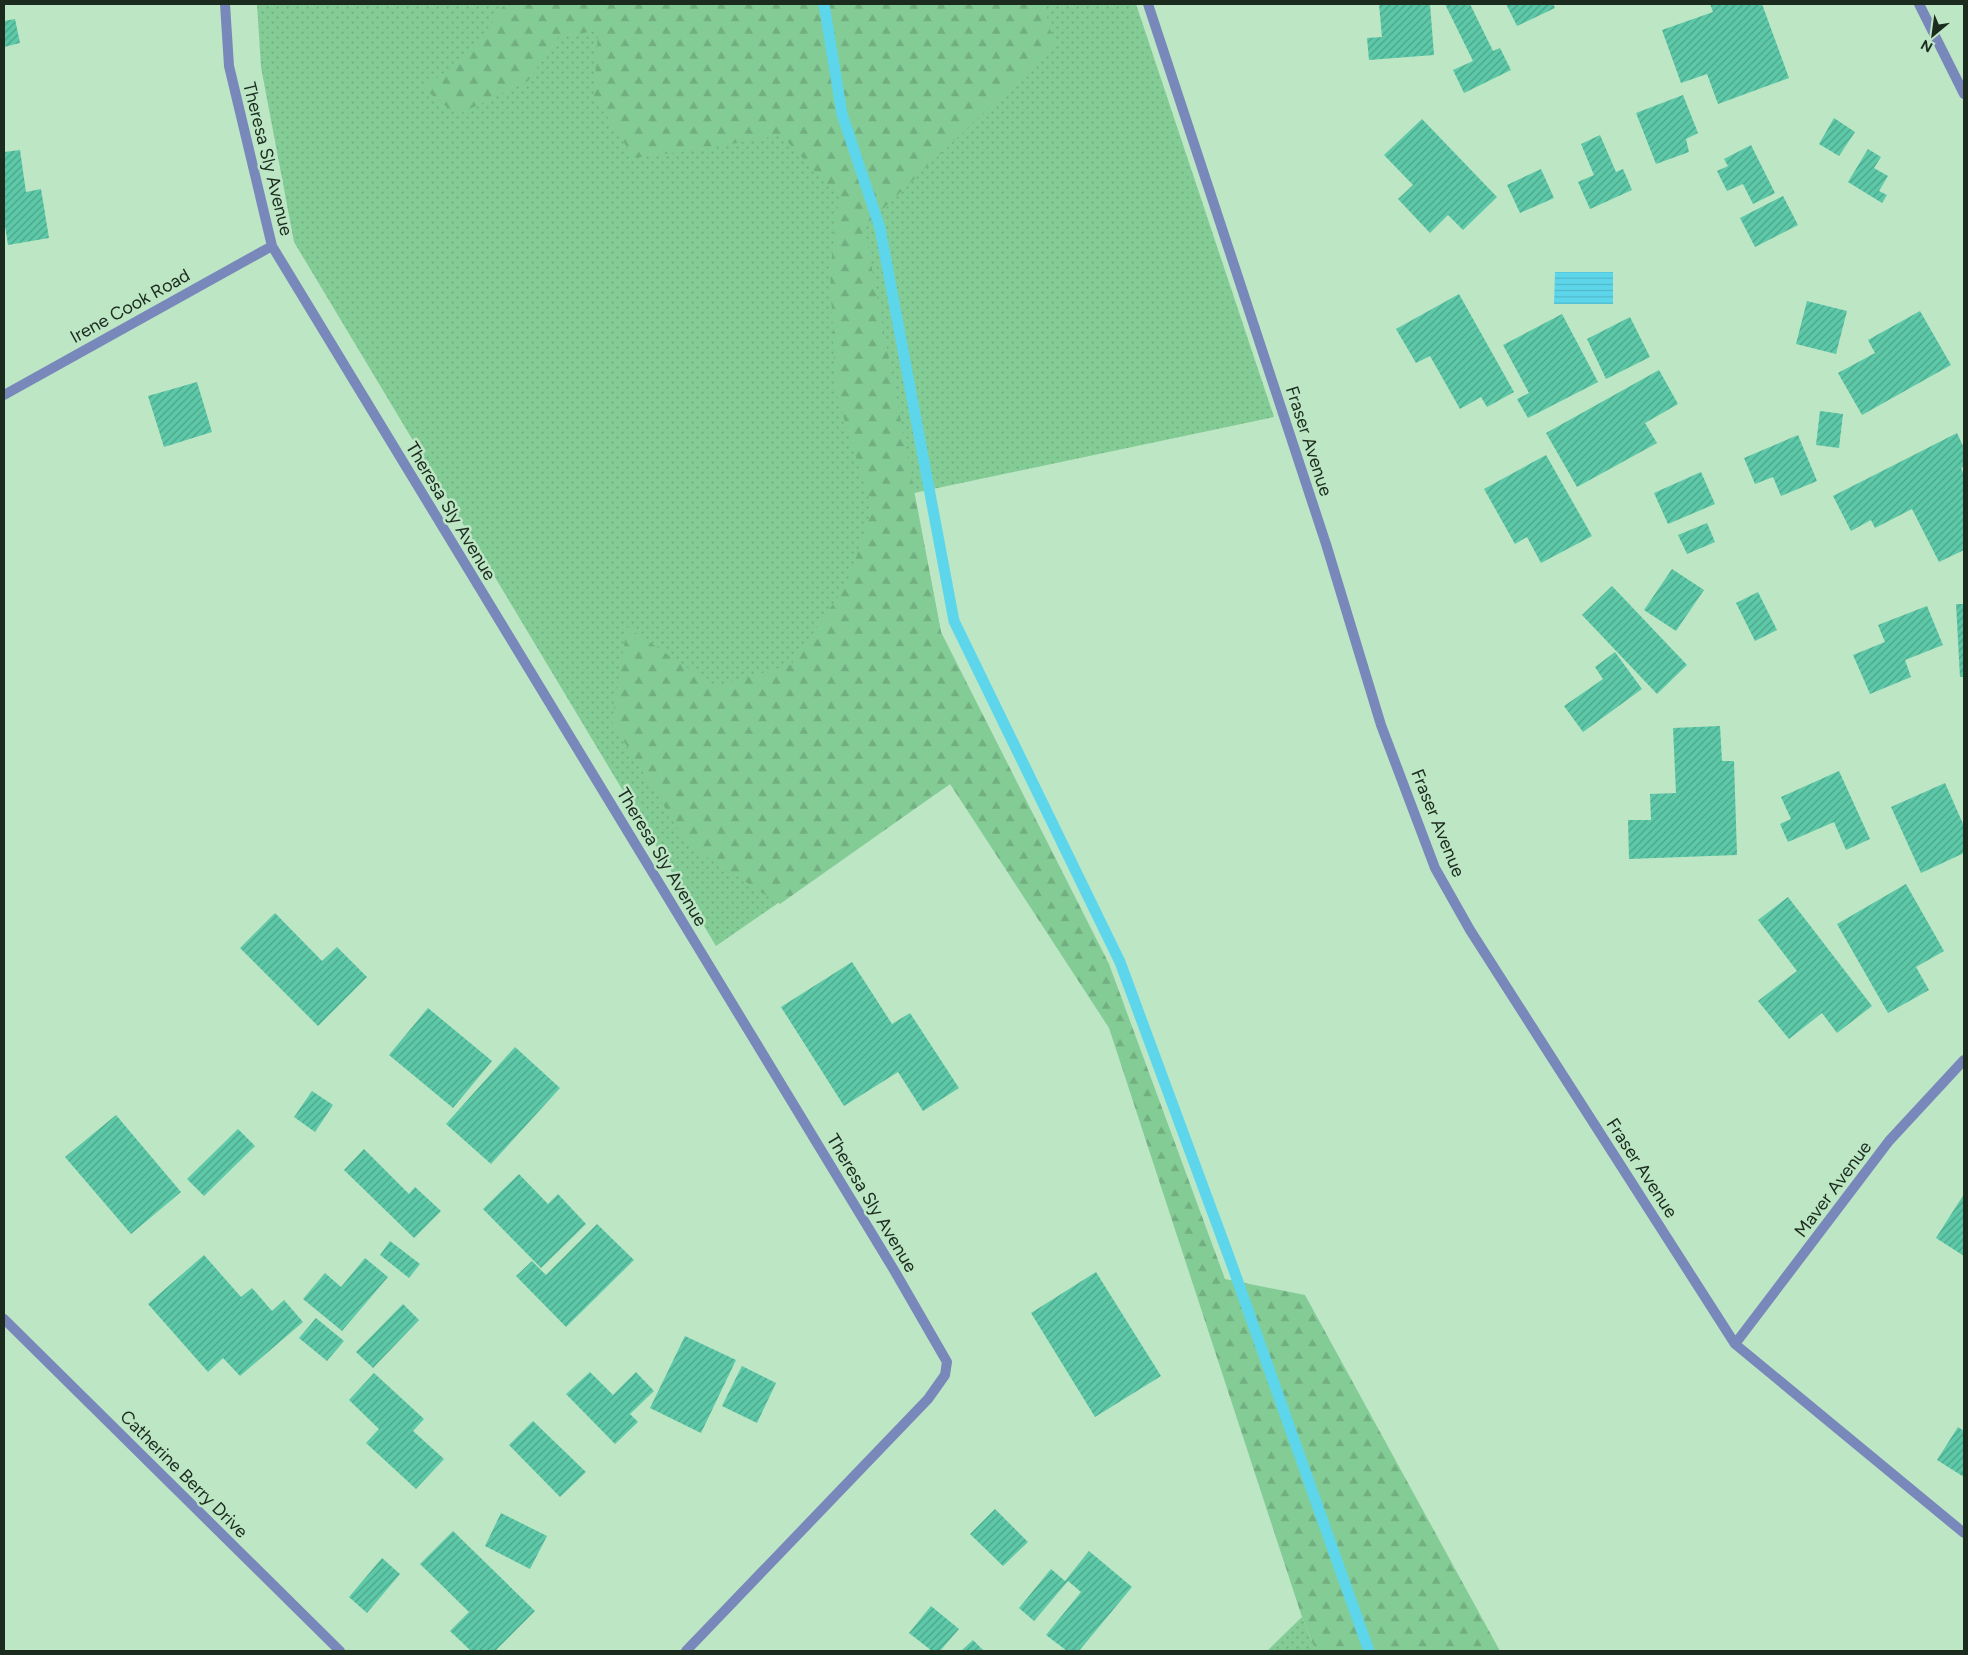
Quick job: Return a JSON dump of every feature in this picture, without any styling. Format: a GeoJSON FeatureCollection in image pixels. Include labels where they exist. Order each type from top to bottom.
{"type":"FeatureCollection","features":[{"type":"Feature","properties":{"kind":"street","name":"Theresa Sly Avenue"},"geometry":{"type":"LineString","coordinates":[[225,4],[229,66],[272,246],[894,1270],[947,1362],[945,1375],[928,1399],[686,1651]]}},
{"type":"Feature","properties":{"kind":"street","name":"Fraser Avenue"},"geometry":{"type":"LineString","coordinates":[[1148,4],[1326,544],[1381,725],[1435,868],[1475,938],[1735,1344],[1964,1533]]}},
{"type":"Feature","properties":{"kind":"street"},"geometry":{"type":"LineString","coordinates":[[1919,4],[1964,94]]}},
{"type":"Feature","properties":{"kind":"street","name":"Irene Cook Road"},"geometry":{"type":"LineString","coordinates":[[4,395],[272,246]]}},
{"type":"Feature","properties":{"kind":"street","name":"Maver Avenue"},"geometry":{"type":"LineString","coordinates":[[1735,1344],[1889,1141],[1964,1060]]}},
{"type":"Feature","properties":{"kind":"street","name":"Catherine Berry Drive"},"geometry":{"type":"LineString","coordinates":[[4,1319],[340,1651]]}},
{"type":"Feature","properties":{"kind":"green space"},"geometry":{"type":"Polygon","coordinates":[[[257,4],[1136,4],[1274,417],[914,493],[941,632],[950,784],[716,946],[294,242],[261,67],[257,4]]]}},
{"type":"Feature","properties":{"kind":"green space"},"geometry":{"type":"Polygon","coordinates":[[[505,4],[1044,4],[1054,45],[864,227],[941,632],[1109,964],[1225,1279],[1305,1295],[1500,1651],[1316,1651],[1302,1617],[1109,1028],[950,784],[780,904],[688,845],[612,722],[627,627],[716,687],[792,664],[848,582],[872,509],[836,393],[830,272],[839,197],[781,135],[709,148],[634,158],[594,96],[598,31],[559,36],[528,81],[457,115],[423,88],[471,53],[505,4]]]}},
{"type":"Feature","properties":{"kind":"green space"},"geometry":{"type":"Polygon","coordinates":[[[1302,1617],[1316,1651],[1267,1651],[1302,1617]]]}},
{"type":"Feature","properties":{"kind":"water"},"geometry":{"type":"Polygon","coordinates":[[[1555,272],[1613,272],[1613,304],[1554,304],[1555,272]]]}},
{"type":"Feature","properties":{"kind":"building"},"geometry":{"type":"Polygon","coordinates":[[[1379,4],[1430,4],[1434,55],[1369,60],[1367,38],[1382,37],[1379,4]]]}},
{"type":"Feature","properties":{"kind":"building"},"geometry":{"type":"Polygon","coordinates":[[[1445,4],[1470,4],[1493,51],[1500,48],[1511,70],[1464,93],[1453,70],[1473,61],[1445,4]]]}},
{"type":"Feature","properties":{"kind":"building"},"geometry":{"type":"Polygon","coordinates":[[[1506,4],[1553,4],[1555,8],[1517,26],[1506,4]]]}},
{"type":"Feature","properties":{"kind":"building"},"geometry":{"type":"Polygon","coordinates":[[[1710,4],[1762,4],[1789,78],[1718,104],[1707,74],[1681,83],[1662,30],[1713,12],[1710,4]]]}},
{"type":"Feature","properties":{"kind":"building"},"geometry":{"type":"Polygon","coordinates":[[[15,19],[20,43],[4,47],[4,21],[15,19]]]}},
{"type":"Feature","properties":{"kind":"building"},"geometry":{"type":"Polygon","coordinates":[[[1683,95],[1698,133],[1686,139],[1689,152],[1656,164],[1636,113],[1683,95]]]}},
{"type":"Feature","properties":{"kind":"building"},"geometry":{"type":"Polygon","coordinates":[[[1834,118],[1855,132],[1839,156],[1819,144],[1834,118]]]}},
{"type":"Feature","properties":{"kind":"building"},"geometry":{"type":"Polygon","coordinates":[[[1422,119],[1497,197],[1463,230],[1448,215],[1430,233],[1398,199],[1413,185],[1384,155],[1422,119]]]}},
{"type":"Feature","properties":{"kind":"building"},"geometry":{"type":"Polygon","coordinates":[[[1600,135],[1616,172],[1623,169],[1632,190],[1590,209],[1578,182],[1594,175],[1581,144],[1600,135]]]}},
{"type":"Feature","properties":{"kind":"building"},"geometry":{"type":"Polygon","coordinates":[[[1751,145],[1775,193],[1753,204],[1743,184],[1727,191],[1717,171],[1728,166],[1724,159],[1751,145]]]}},
{"type":"Feature","properties":{"kind":"building"},"geometry":{"type":"Polygon","coordinates":[[[1868,149],[1881,157],[1874,168],[1888,176],[1879,191],[1887,195],[1882,203],[1848,182],[1868,149]]]}},
{"type":"Feature","properties":{"kind":"building"},"geometry":{"type":"Polygon","coordinates":[[[20,150],[26,192],[41,189],[49,238],[8,245],[4,219],[4,152],[20,150]]]}},
{"type":"Feature","properties":{"kind":"building"},"geometry":{"type":"Polygon","coordinates":[[[1541,169],[1554,198],[1520,213],[1507,185],[1541,169]]]}},
{"type":"Feature","properties":{"kind":"building"},"geometry":{"type":"Polygon","coordinates":[[[1783,196],[1798,225],[1755,247],[1740,218],[1783,196]]]}},
{"type":"Feature","properties":{"kind":"building"},"geometry":{"type":"Polygon","coordinates":[[[1459,294],[1514,392],[1487,407],[1481,397],[1460,409],[1430,356],[1416,363],[1396,329],[1459,294]]]}},
{"type":"Feature","properties":{"kind":"building"},"geometry":{"type":"Polygon","coordinates":[[[1807,301],[1847,311],[1836,354],[1796,344],[1807,301]]]}},
{"type":"Feature","properties":{"kind":"building"},"geometry":{"type":"Polygon","coordinates":[[[1920,311],[1951,365],[1862,415],[1838,373],[1875,353],[1868,340],[1920,311]]]}},
{"type":"Feature","properties":{"kind":"building"},"geometry":{"type":"Polygon","coordinates":[[[1562,314],[1598,382],[1528,418],[1517,399],[1529,393],[1503,345],[1562,314]]]}},
{"type":"Feature","properties":{"kind":"building"},"geometry":{"type":"Polygon","coordinates":[[[1630,317],[1650,357],[1606,379],[1587,339],[1630,317]]]}},
{"type":"Feature","properties":{"kind":"building"},"geometry":{"type":"Polygon","coordinates":[[[1659,370],[1678,404],[1645,423],[1657,443],[1577,487],[1546,433],[1659,370]]]}},
{"type":"Feature","properties":{"kind":"building"},"geometry":{"type":"Polygon","coordinates":[[[197,382],[212,432],[164,447],[148,396],[197,382]]]}},
{"type":"Feature","properties":{"kind":"building"},"geometry":{"type":"Polygon","coordinates":[[[1820,411],[1843,414],[1839,448],[1816,445],[1820,411]]]}},
{"type":"Feature","properties":{"kind":"building"},"geometry":{"type":"Polygon","coordinates":[[[1957,433],[1964,448],[1964,466],[1961,468],[1964,474],[1964,550],[1939,562],[1912,509],[1875,528],[1871,520],[1851,531],[1833,496],[1957,433]]]}},
{"type":"Feature","properties":{"kind":"building"},"geometry":{"type":"Polygon","coordinates":[[[1798,435],[1817,481],[1781,496],[1773,477],[1755,484],[1744,458],[1798,435]]]}},
{"type":"Feature","properties":{"kind":"building"},"geometry":{"type":"Polygon","coordinates":[[[1546,455],[1592,536],[1541,563],[1527,537],[1515,544],[1484,489],[1546,455]]]}},
{"type":"Feature","properties":{"kind":"building"},"geometry":{"type":"Polygon","coordinates":[[[1701,472],[1715,504],[1668,524],[1654,493],[1701,472]]]}},
{"type":"Feature","properties":{"kind":"building"},"geometry":{"type":"Polygon","coordinates":[[[1707,523],[1715,542],[1687,554],[1678,535],[1707,523]]]}},
{"type":"Feature","properties":{"kind":"building"},"geometry":{"type":"Polygon","coordinates":[[[1672,569],[1704,590],[1676,631],[1644,610],[1672,569]]]}},
{"type":"Feature","properties":{"kind":"building"},"geometry":{"type":"Polygon","coordinates":[[[1612,586],[1687,665],[1657,694],[1582,615],[1612,586]]]}},
{"type":"Feature","properties":{"kind":"building"},"geometry":{"type":"Polygon","coordinates":[[[1758,592],[1777,630],[1755,641],[1736,603],[1758,592]]]}},
{"type":"Feature","properties":{"kind":"building"},"geometry":{"type":"Polygon","coordinates":[[[1956,604],[1964,604],[1964,677],[1960,677],[1956,604]]]}},
{"type":"Feature","properties":{"kind":"building"},"geometry":{"type":"Polygon","coordinates":[[[1927,606],[1943,645],[1905,660],[1911,677],[1870,694],[1853,655],[1885,642],[1878,625],[1927,606]]]}},
{"type":"Feature","properties":{"kind":"building"},"geometry":{"type":"Polygon","coordinates":[[[1615,652],[1642,689],[1583,732],[1564,706],[1603,679],[1595,667],[1615,652]]]}},
{"type":"Feature","properties":{"kind":"building"},"geometry":{"type":"Polygon","coordinates":[[[1720,726],[1722,761],[1734,761],[1737,855],[1629,859],[1628,820],[1651,820],[1650,794],[1676,793],[1673,728],[1720,726]]]}},
{"type":"Feature","properties":{"kind":"building"},"geometry":{"type":"Polygon","coordinates":[[[1839,771],[1870,839],[1846,850],[1834,822],[1788,842],[1780,824],[1791,819],[1781,797],[1839,771]]]}},
{"type":"Feature","properties":{"kind":"building"},"geometry":{"type":"Polygon","coordinates":[[[1945,783],[1964,826],[1964,853],[1921,873],[1891,807],[1945,783]]]}},
{"type":"Feature","properties":{"kind":"building"},"geometry":{"type":"Polygon","coordinates":[[[1906,884],[1944,951],[1916,967],[1929,990],[1888,1013],[1837,924],[1906,884]]]}},
{"type":"Feature","properties":{"kind":"building"},"geometry":{"type":"Polygon","coordinates":[[[1788,897],[1872,1006],[1837,1033],[1822,1013],[1789,1039],[1758,1001],[1797,971],[1758,920],[1788,897]]]}},
{"type":"Feature","properties":{"kind":"building"},"geometry":{"type":"Polygon","coordinates":[[[275,913],[322,961],[337,947],[367,977],[318,1026],[240,948],[275,913]]]}},
{"type":"Feature","properties":{"kind":"building"},"geometry":{"type":"Polygon","coordinates":[[[852,962],[892,1024],[910,1013],[959,1088],[923,1111],[898,1072],[844,1106],[781,1007],[852,962]]]}},
{"type":"Feature","properties":{"kind":"building"},"geometry":{"type":"Polygon","coordinates":[[[428,1008],[492,1061],[453,1108],[389,1055],[428,1008]]]}},
{"type":"Feature","properties":{"kind":"building"},"geometry":{"type":"Polygon","coordinates":[[[515,1047],[560,1088],[491,1164],[446,1124],[515,1047]]]}},
{"type":"Feature","properties":{"kind":"building"},"geometry":{"type":"Polygon","coordinates":[[[312,1091],[333,1105],[315,1132],[294,1117],[312,1091]]]}},
{"type":"Feature","properties":{"kind":"building"},"geometry":{"type":"Polygon","coordinates":[[[116,1115],[181,1192],[131,1234],[65,1157],[116,1115]]]}},
{"type":"Feature","properties":{"kind":"building"},"geometry":{"type":"Polygon","coordinates":[[[238,1129],[255,1146],[204,1196],[187,1179],[238,1129]]]}},
{"type":"Feature","properties":{"kind":"building"},"geometry":{"type":"Polygon","coordinates":[[[364,1149],[409,1194],[415,1187],[441,1211],[414,1238],[344,1170],[364,1149]]]}},
{"type":"Feature","properties":{"kind":"building"},"geometry":{"type":"Polygon","coordinates":[[[519,1174],[548,1204],[558,1194],[586,1224],[541,1268],[483,1209],[519,1174]]]}},
{"type":"Feature","properties":{"kind":"building"},"geometry":{"type":"Polygon","coordinates":[[[1964,1194],[1964,1256],[1936,1238],[1964,1194]]]}},
{"type":"Feature","properties":{"kind":"building"},"geometry":{"type":"Polygon","coordinates":[[[597,1224],[634,1260],[566,1327],[516,1276],[532,1261],[546,1275],[597,1224]]]}},
{"type":"Feature","properties":{"kind":"building"},"geometry":{"type":"Polygon","coordinates":[[[390,1241],[420,1264],[409,1278],[380,1255],[390,1241]]]}},
{"type":"Feature","properties":{"kind":"building"},"geometry":{"type":"Polygon","coordinates":[[[204,1255],[241,1297],[252,1288],[272,1311],[284,1300],[303,1322],[240,1376],[223,1358],[208,1372],[148,1304],[204,1255]]]}},
{"type":"Feature","properties":{"kind":"building"},"geometry":{"type":"Polygon","coordinates":[[[365,1258],[388,1277],[342,1331],[303,1299],[325,1273],[341,1287],[365,1258]]]}},
{"type":"Feature","properties":{"kind":"building"},"geometry":{"type":"Polygon","coordinates":[[[1096,1272],[1161,1376],[1095,1417],[1031,1313],[1096,1272]]]}},
{"type":"Feature","properties":{"kind":"building"},"geometry":{"type":"Polygon","coordinates":[[[403,1304],[419,1320],[373,1368],[356,1352],[403,1304]]]}},
{"type":"Feature","properties":{"kind":"building"},"geometry":{"type":"Polygon","coordinates":[[[316,1318],[344,1341],[327,1361],[299,1338],[316,1318]]]}},
{"type":"Feature","properties":{"kind":"building"},"geometry":{"type":"Polygon","coordinates":[[[685,1336],[736,1360],[701,1433],[650,1408],[685,1336]]]}},
{"type":"Feature","properties":{"kind":"building"},"geometry":{"type":"Polygon","coordinates":[[[742,1366],[776,1383],[757,1423],[722,1406],[742,1366]]]}},
{"type":"Feature","properties":{"kind":"building"},"geometry":{"type":"Polygon","coordinates":[[[590,1372],[613,1395],[636,1372],[654,1391],[630,1414],[638,1422],[615,1444],[566,1394],[590,1372]]]}},
{"type":"Feature","properties":{"kind":"building"},"geometry":{"type":"Polygon","coordinates":[[[374,1373],[424,1419],[413,1431],[444,1459],[416,1489],[366,1443],[379,1429],[349,1400],[374,1373]]]}},
{"type":"Feature","properties":{"kind":"building"},"geometry":{"type":"Polygon","coordinates":[[[533,1421],[586,1472],[560,1497],[509,1445],[533,1421]]]}},
{"type":"Feature","properties":{"kind":"building"},"geometry":{"type":"Polygon","coordinates":[[[1958,1427],[1964,1431],[1964,1477],[1937,1460],[1958,1427]]]}},
{"type":"Feature","properties":{"kind":"building"},"geometry":{"type":"Polygon","coordinates":[[[995,1509],[1028,1542],[1003,1566],[970,1534],[995,1509]]]}},
{"type":"Feature","properties":{"kind":"building"},"geometry":{"type":"Polygon","coordinates":[[[501,1513],[547,1536],[530,1569],[485,1546],[501,1513]]]}},
{"type":"Feature","properties":{"kind":"building"},"geometry":{"type":"Polygon","coordinates":[[[453,1531],[535,1611],[495,1651],[471,1651],[450,1631],[469,1612],[420,1564],[453,1531]]]}},
{"type":"Feature","properties":{"kind":"building"},"geometry":{"type":"Polygon","coordinates":[[[1089,1551],[1132,1587],[1079,1651],[1067,1651],[1046,1635],[1081,1592],[1068,1581],[1034,1621],[1019,1608],[1051,1569],[1065,1581],[1089,1551]]]}},
{"type":"Feature","properties":{"kind":"building"},"geometry":{"type":"Polygon","coordinates":[[[382,1558],[400,1574],[367,1613],[349,1597],[382,1558]]]}},
{"type":"Feature","properties":{"kind":"building"},"geometry":{"type":"Polygon","coordinates":[[[931,1606],[959,1629],[940,1651],[932,1651],[909,1633],[931,1606]]]}},
{"type":"Feature","properties":{"kind":"building"},"geometry":{"type":"Polygon","coordinates":[[[973,1640],[984,1651],[961,1651],[973,1640]]]}},
{"type":"Feature","properties":{"kind":"waterway"},"geometry":{"type":"LineString","coordinates":[[824,4],[842,114],[880,228],[954,621],[1120,962],[1232,1265],[1369,1651]]}}]}
